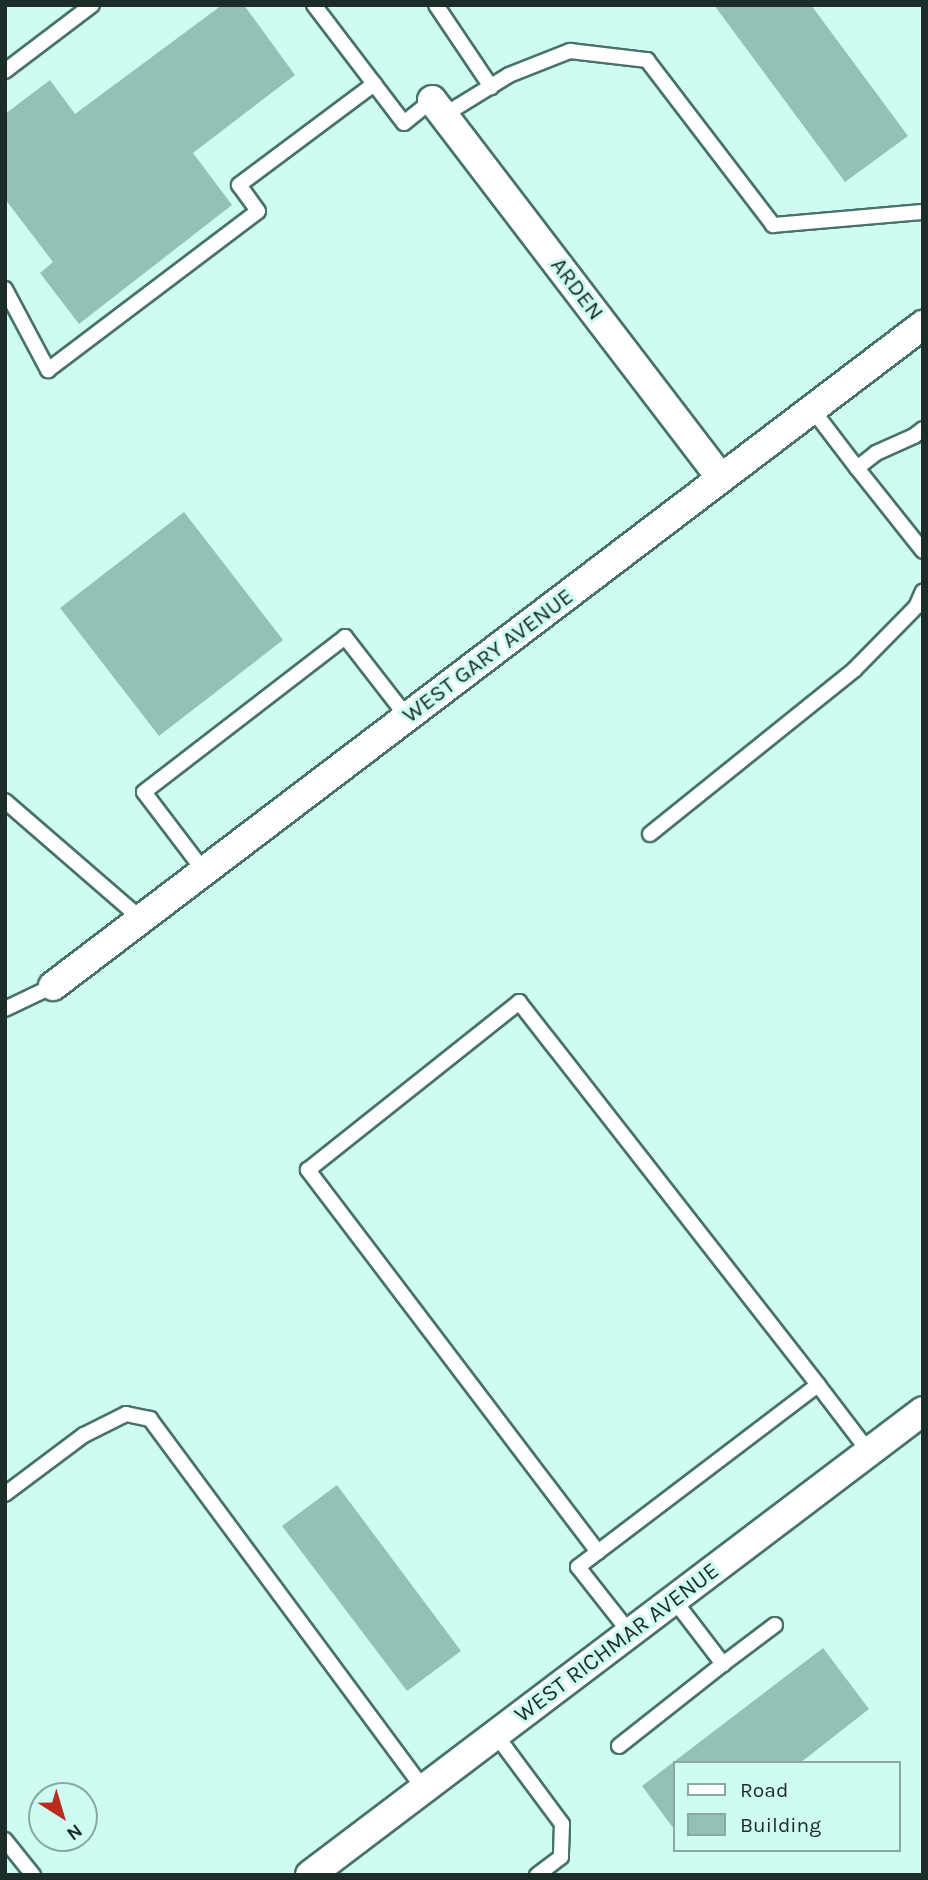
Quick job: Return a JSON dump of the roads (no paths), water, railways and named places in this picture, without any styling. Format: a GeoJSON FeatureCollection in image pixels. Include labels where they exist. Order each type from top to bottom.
{"type":"FeatureCollection","features":[{"type":"Feature","properties":{"kind":"street","name":"ARDEN"},"geometry":{"type":"LineString","coordinates":[[438,108],[721,478]]}},
{"type":"Feature","properties":{"kind":"street","name":"WEST GARY AVENUE"},"geometry":{"type":"LineString","coordinates":[[53,986],[923,325]]}},
{"type":"Feature","properties":{"kind":"street","name":"WEST RICHMAR AVENUE"},"geometry":{"type":"LineString","coordinates":[[310,1875],[923,1411]]}},
{"type":"Feature","properties":{"kind":"lane"},"geometry":{"type":"LineString","coordinates":[[5,71],[92,5]]}},
{"type":"Feature","properties":{"kind":"lane"},"geometry":{"type":"LineString","coordinates":[[314,5],[404,123],[491,87],[509,75],[570,51],[647,60],[773,225],[923,212]]}},
{"type":"Feature","properties":{"kind":"lane"},"geometry":{"type":"LineString","coordinates":[[436,5],[491,87]]}},
{"type":"Feature","properties":{"kind":"lane"},"geometry":{"type":"LineString","coordinates":[[5,289],[48,370],[258,211],[239,186],[374,84]]}},
{"type":"Feature","properties":{"kind":"lane"},"geometry":{"type":"LineString","coordinates":[[812,409],[923,551]]}},
{"type":"Feature","properties":{"kind":"lane"},"geometry":{"type":"LineString","coordinates":[[857,468],[876,453],[923,429]]}},
{"type":"Feature","properties":{"kind":"lane"},"geometry":{"type":"LineString","coordinates":[[650,834],[854,670],[916,607],[923,591]]}},
{"type":"Feature","properties":{"kind":"lane"},"geometry":{"type":"LineString","coordinates":[[204,871],[144,792],[345,636],[407,717]]}},
{"type":"Feature","properties":{"kind":"lane"},"geometry":{"type":"LineString","coordinates":[[5,801],[141,919]]}},
{"type":"Feature","properties":{"kind":"lane"},"geometry":{"type":"LineString","coordinates":[[5,1009],[53,986]]}},
{"type":"Feature","properties":{"kind":"lane"},"geometry":{"type":"LineString","coordinates":[[598,1552],[308,1170],[519,1002],[869,1452]]}},
{"type":"Feature","properties":{"kind":"lane"},"geometry":{"type":"LineString","coordinates":[[630,1633],[578,1567],[818,1385]]}},
{"type":"Feature","properties":{"kind":"lane"},"geometry":{"type":"LineString","coordinates":[[5,1494],[84,1435],[126,1414],[150,1419],[424,1788]]}},
{"type":"Feature","properties":{"kind":"lane"},"geometry":{"type":"LineString","coordinates":[[674,1600],[723,1664]]}},
{"type":"Feature","properties":{"kind":"lane"},"geometry":{"type":"LineString","coordinates":[[619,1746],[775,1625]]}},
{"type":"Feature","properties":{"kind":"lane"},"geometry":{"type":"LineString","coordinates":[[496,1735],[562,1824],[561,1857],[537,1875]]}},
{"type":"Feature","properties":{"kind":"lane"},"geometry":{"type":"LineString","coordinates":[[5,1840],[33,1875]]}}]}
